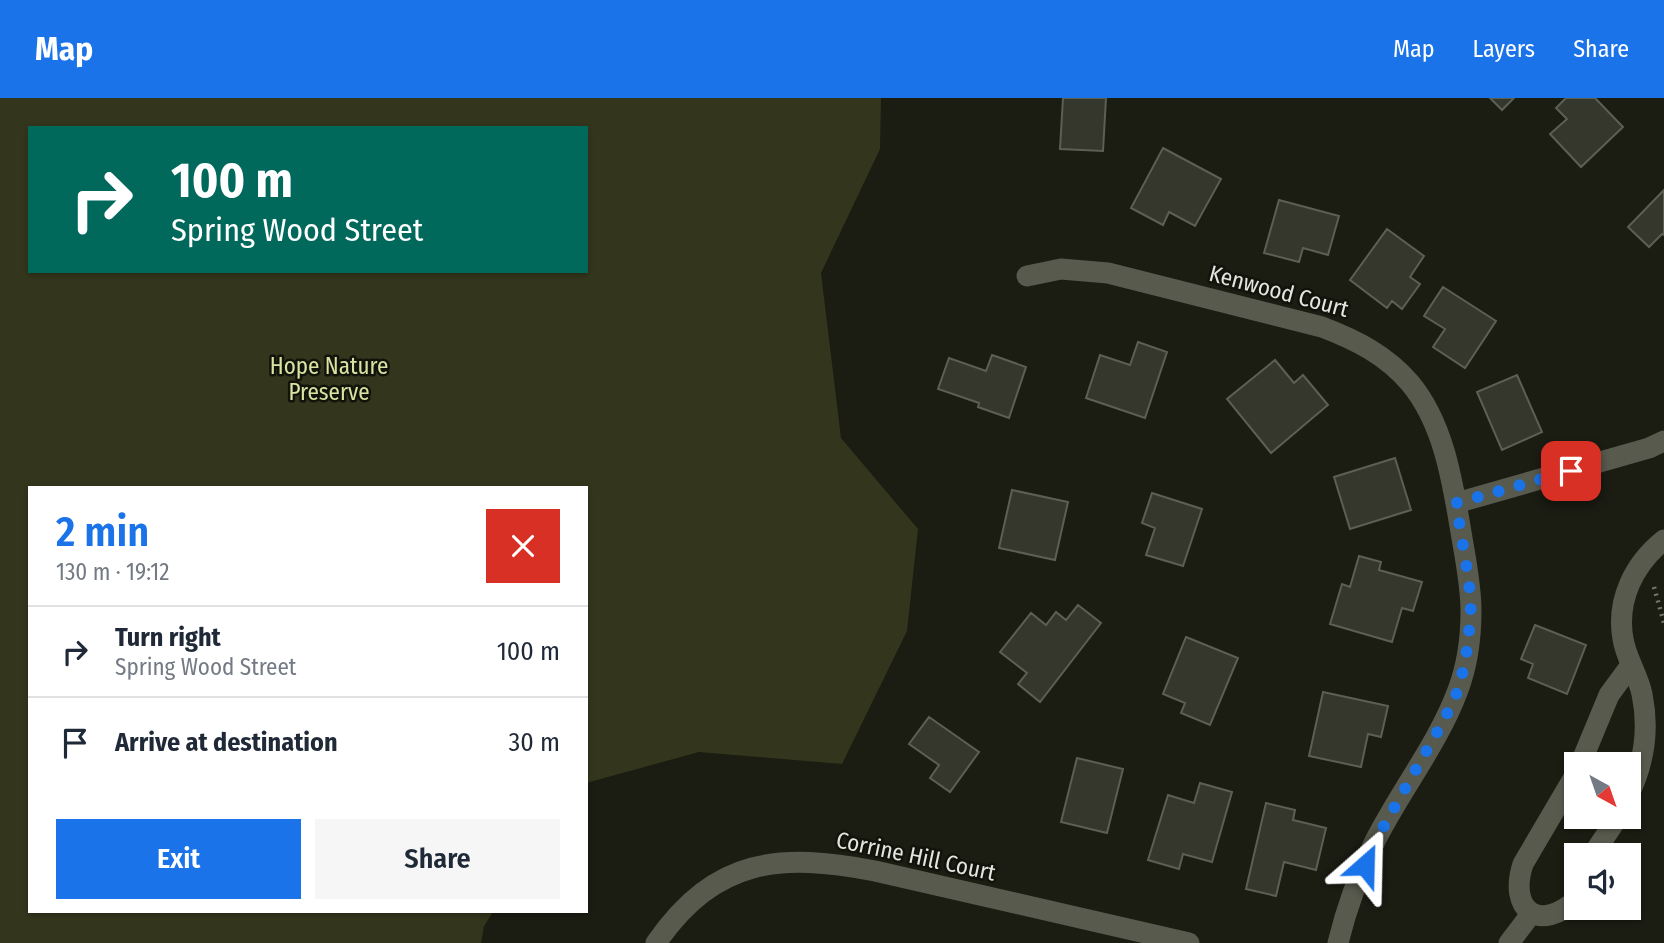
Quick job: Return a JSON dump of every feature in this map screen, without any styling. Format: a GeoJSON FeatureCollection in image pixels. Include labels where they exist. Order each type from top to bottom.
{"type":"FeatureCollection","features":[{"type":"Feature","properties":{"kind":"street","name":"Kenwood Court"},"geometry":{"type":"LineString","coordinates":[[1027,276],[1061,269],[1108,273],[1322,327],[1355,339],[1384,358],[1419,395],[1435,425],[1456,503],[1469,582],[1471,614],[1466,657],[1459,688],[1444,720],[1373,845],[1349,906],[1339,943]]}},
{"type":"Feature","properties":{"kind":"street"},"geometry":{"type":"LineString","coordinates":[[1456,503],[1664,443]]}},
{"type":"Feature","properties":{"kind":"street"},"geometry":{"type":"LineString","coordinates":[[1642,758],[1646,727],[1642,693],[1623,639],[1621,609],[1629,583],[1642,562],[1664,540]]}},
{"type":"Feature","properties":{"kind":"street"},"geometry":{"type":"LineString","coordinates":[[1585,752],[1609,695],[1631,665]]}},
{"type":"Feature","properties":{"kind":"street"},"geometry":{"type":"LineString","coordinates":[[1564,794],[1523,864],[1518,880],[1525,908],[1531,914],[1543,917],[1564,907]]}},
{"type":"Feature","properties":{"kind":"street","name":"Corrine Hill Court"},"geometry":{"type":"LineString","coordinates":[[656,943],[686,908],[710,887],[739,872],[786,861],[819,862],[875,871],[1189,943]]}},
{"type":"Feature","properties":{"kind":"street"},"geometry":{"type":"LineString","coordinates":[[1509,943],[1531,914]]}},
{"type":"Feature","properties":{"kind":"path"},"geometry":{"type":"LineString","coordinates":[[1652,581],[1664,623]]}},
{"type":"Feature","properties":{"kind":"green space","name":"Hope Nature Preserve"},"geometry":{"type":"Polygon","coordinates":[[[0,98],[881,98],[880,149],[821,273],[841,438],[918,529],[907,631],[842,764],[699,752],[588,782],[588,486],[28,486],[28,913],[492,913],[484,926],[481,943],[0,943],[0,98]]]}},
{"type":"Feature","properties":{"kind":"building"},"geometry":{"type":"Polygon","coordinates":[[[1063,98],[1106,98],[1103,151],[1060,149],[1063,98]]]}},
{"type":"Feature","properties":{"kind":"building"},"geometry":{"type":"Polygon","coordinates":[[[1490,98],[1514,98],[1502,110],[1490,98]]]}},
{"type":"Feature","properties":{"kind":"building"},"geometry":{"type":"Polygon","coordinates":[[[1566,98],[1595,98],[1623,127],[1581,167],[1550,134],[1567,119],[1556,108],[1566,98]]]}},
{"type":"Feature","properties":{"kind":"building"},"geometry":{"type":"Polygon","coordinates":[[[1163,148],[1221,179],[1195,226],[1169,212],[1163,225],[1131,208],[1163,148]]]}},
{"type":"Feature","properties":{"kind":"building"},"geometry":{"type":"Polygon","coordinates":[[[1664,190],[1664,235],[1649,247],[1628,227],[1664,190]]]}},
{"type":"Feature","properties":{"kind":"building"},"geometry":{"type":"Polygon","coordinates":[[[1279,200],[1339,216],[1328,255],[1303,248],[1299,262],[1264,253],[1279,200]]]}},
{"type":"Feature","properties":{"kind":"building"},"geometry":{"type":"Polygon","coordinates":[[[1387,229],[1424,256],[1410,277],[1420,284],[1402,309],[1392,301],[1387,308],[1350,280],[1387,229]]]}},
{"type":"Feature","properties":{"kind":"building"},"geometry":{"type":"Polygon","coordinates":[[[1443,287],[1496,321],[1465,368],[1433,347],[1445,329],[1424,316],[1443,287]]]}},
{"type":"Feature","properties":{"kind":"building"},"geometry":{"type":"Polygon","coordinates":[[[1138,342],[1167,352],[1145,418],[1086,398],[1100,355],[1130,365],[1138,342]]]}},
{"type":"Feature","properties":{"kind":"building"},"geometry":{"type":"Polygon","coordinates":[[[992,355],[1026,367],[1009,418],[978,407],[979,403],[938,389],[949,358],[986,371],[992,355]]]}},
{"type":"Feature","properties":{"kind":"building"},"geometry":{"type":"Polygon","coordinates":[[[1275,360],[1294,383],[1303,375],[1328,405],[1271,453],[1227,399],[1275,360]]]}},
{"type":"Feature","properties":{"kind":"building"},"geometry":{"type":"Polygon","coordinates":[[[1517,375],[1542,432],[1502,450],[1477,392],[1517,375]]]}},
{"type":"Feature","properties":{"kind":"building"},"geometry":{"type":"Polygon","coordinates":[[[1395,458],[1411,510],[1350,529],[1334,477],[1395,458]]]}},
{"type":"Feature","properties":{"kind":"building"},"geometry":{"type":"Polygon","coordinates":[[[1012,490],[1068,502],[1055,560],[999,548],[1012,490]]]}},
{"type":"Feature","properties":{"kind":"building"},"geometry":{"type":"Polygon","coordinates":[[[1152,493],[1202,509],[1183,566],[1146,555],[1155,528],[1142,523],[1152,493]]]}},
{"type":"Feature","properties":{"kind":"building"},"geometry":{"type":"Polygon","coordinates":[[[1359,556],[1381,562],[1379,570],[1422,582],[1413,611],[1402,608],[1392,642],[1330,624],[1342,584],[1350,587],[1359,556]]]}},
{"type":"Feature","properties":{"kind":"building"},"geometry":{"type":"Polygon","coordinates":[[[1078,605],[1101,623],[1040,702],[1018,684],[1027,673],[1000,652],[1031,613],[1046,625],[1056,612],[1066,620],[1078,605]]]}},
{"type":"Feature","properties":{"kind":"building"},"geometry":{"type":"Polygon","coordinates":[[[1535,625],[1586,645],[1567,694],[1528,678],[1533,664],[1521,659],[1535,625]]]}},
{"type":"Feature","properties":{"kind":"building"},"geometry":{"type":"Polygon","coordinates":[[[1186,637],[1238,658],[1210,725],[1181,713],[1185,703],[1163,694],[1186,637]]]}},
{"type":"Feature","properties":{"kind":"building"},"geometry":{"type":"Polygon","coordinates":[[[1323,692],[1388,706],[1381,737],[1368,734],[1361,767],[1309,756],[1323,692]]]}},
{"type":"Feature","properties":{"kind":"building"},"geometry":{"type":"Polygon","coordinates":[[[929,717],[979,752],[950,792],[930,778],[939,765],[909,744],[929,717]]]}},
{"type":"Feature","properties":{"kind":"building"},"geometry":{"type":"Polygon","coordinates":[[[1077,758],[1123,769],[1107,833],[1061,822],[1077,758]]]}},
{"type":"Feature","properties":{"kind":"building"},"geometry":{"type":"Polygon","coordinates":[[[1200,783],[1232,792],[1212,862],[1183,854],[1179,869],[1148,860],[1168,795],[1194,803],[1200,783]]]}},
{"type":"Feature","properties":{"kind":"building"},"geometry":{"type":"Polygon","coordinates":[[[1266,803],[1295,810],[1293,820],[1326,828],[1316,870],[1284,862],[1276,896],[1246,889],[1266,803]]]}},
{"type":"Feature","properties":{"kind":"route"},"geometry":{"type":"LineString","coordinates":[[1365,865],[1373,845],[1444,720],[1459,688],[1471,614],[1469,582],[1456,503],[1571,471]]}}]}
